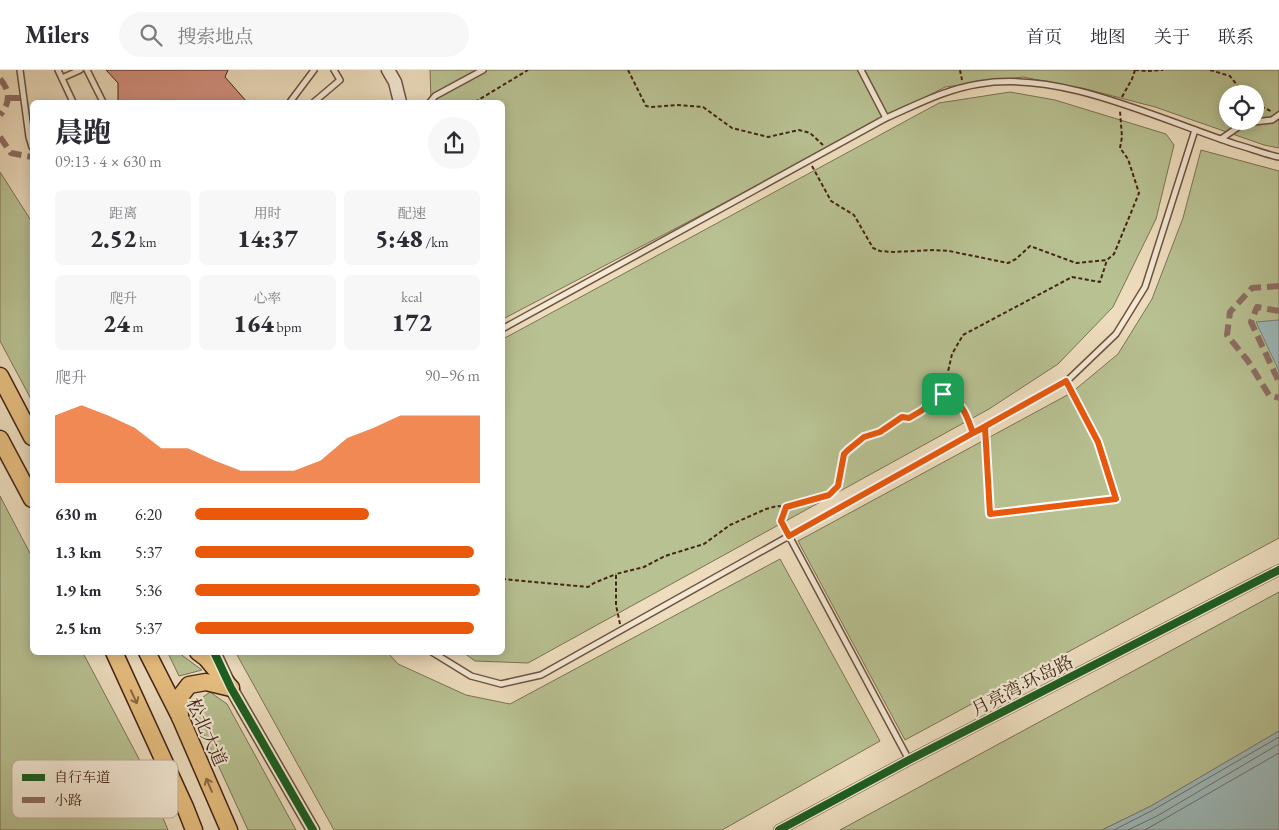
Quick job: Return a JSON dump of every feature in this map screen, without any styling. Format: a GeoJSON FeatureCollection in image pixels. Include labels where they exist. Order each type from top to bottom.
{"type":"FeatureCollection","features":[{"type":"Feature","properties":{"kind":"highway"},"geometry":{"type":"LineString","coordinates":[[0,376],[30,433]]}},
{"type":"Feature","properties":{"kind":"highway"},"geometry":{"type":"LineString","coordinates":[[0,440],[30,495]]}},
{"type":"Feature","properties":{"kind":"highway"},"geometry":{"type":"LineString","coordinates":[[115,655],[163,760]]}},
{"type":"Feature","properties":{"kind":"highway","name":"松北大道"},"geometry":{"type":"LineString","coordinates":[[148,655],[180,717],[229,830]]}},
{"type":"Feature","properties":{"kind":"highway"},"geometry":{"type":"LineString","coordinates":[[202,655],[231,688]]}},
{"type":"Feature","properties":{"kind":"highway"},"geometry":{"type":"LineString","coordinates":[[180,717],[179,698],[189,685],[206,682],[231,688]]}},
{"type":"Feature","properties":{"kind":"highway"},"geometry":{"type":"LineString","coordinates":[[178,792],[194,830]]}},
{"type":"Feature","properties":{"kind":"street"},"geometry":{"type":"LineString","coordinates":[[388,70],[395,82],[400,100]]}},
{"type":"Feature","properties":{"kind":"street","name":"月亮湾·环岛路"},"geometry":{"type":"LineString","coordinates":[[779,830],[909,760],[1279,570]]}},
{"type":"Feature","properties":{"kind":"street"},"geometry":{"type":"LineString","coordinates":[[215,655],[231,688],[313,830]]}},
{"type":"Feature","properties":{"kind":"lane"},"geometry":{"type":"LineString","coordinates":[[20,70],[30,131]]}},
{"type":"Feature","properties":{"kind":"lane"},"geometry":{"type":"LineString","coordinates":[[58,70],[72,100]]}},
{"type":"Feature","properties":{"kind":"lane"},"geometry":{"type":"LineString","coordinates":[[62,78],[80,70]]}},
{"type":"Feature","properties":{"kind":"lane"},"geometry":{"type":"LineString","coordinates":[[88,70],[102,100]]}},
{"type":"Feature","properties":{"kind":"lane"},"geometry":{"type":"LineString","coordinates":[[292,100],[314,70]]}},
{"type":"Feature","properties":{"kind":"lane"},"geometry":{"type":"LineString","coordinates":[[316,100],[340,80],[334,70]]}},
{"type":"Feature","properties":{"kind":"lane"},"geometry":{"type":"LineString","coordinates":[[432,100],[435,96],[483,70]]}},
{"type":"Feature","properties":{"kind":"lane"},"geometry":{"type":"LineString","coordinates":[[861,70],[886,118]]}},
{"type":"Feature","properties":{"kind":"lane"},"geometry":{"type":"LineString","coordinates":[[505,327],[886,118],[941,94],[979,84],[1017,81],[1086,92],[1279,157]]}},
{"type":"Feature","properties":{"kind":"lane"},"geometry":{"type":"LineString","coordinates":[[1221,139],[1244,122],[1272,120],[1279,115]]}},
{"type":"Feature","properties":{"kind":"lane"},"geometry":{"type":"LineString","coordinates":[[437,655],[471,676],[501,684],[541,675],[1066,381],[1116,334],[1145,287],[1195,130]]}},
{"type":"Feature","properties":{"kind":"lane"},"geometry":{"type":"LineString","coordinates":[[985,427],[990,514],[1116,499],[1098,442],[1066,381]]}},
{"type":"Feature","properties":{"kind":"lane"},"geometry":{"type":"LineString","coordinates":[[789,536],[909,760]]}},
{"type":"Feature","properties":{"kind":"path"},"geometry":{"type":"LineString","coordinates":[[478,100],[528,70]]}},
{"type":"Feature","properties":{"kind":"path"},"geometry":{"type":"LineString","coordinates":[[628,70],[646,106],[677,105],[703,107],[732,128],[768,136],[799,130],[810,133],[828,150]]}},
{"type":"Feature","properties":{"kind":"path"},"geometry":{"type":"LineString","coordinates":[[505,579],[588,587],[616,574],[644,567],[664,556],[704,544],[730,525],[766,509],[777,506],[786,507],[829,495],[838,486],[844,454],[848,450],[864,437],[880,432],[902,417],[909,418],[921,411],[943,394],[952,354],[962,335],[1072,277],[1100,282],[1107,260],[1119,246],[1139,193],[1128,159],[1120,148],[1122,137],[1120,104],[1135,70],[1146,72],[1162,70]]}},
{"type":"Feature","properties":{"kind":"path"},"geometry":{"type":"LineString","coordinates":[[1210,70],[1230,76],[1237,85]]}},
{"type":"Feature","properties":{"kind":"path"},"geometry":{"type":"LineString","coordinates":[[1264,108],[1272,112]]}},
{"type":"Feature","properties":{"kind":"path"},"geometry":{"type":"LineString","coordinates":[[809,161],[831,201],[854,215],[873,248],[880,251],[934,250],[1008,263],[1016,259],[1030,246],[1076,264],[1107,260]]}},
{"type":"Feature","properties":{"kind":"path"},"geometry":{"type":"LineString","coordinates":[[943,394],[952,398],[962,407],[973,433]]}},
{"type":"Feature","properties":{"kind":"path"},"geometry":{"type":"LineString","coordinates":[[786,507],[781,521],[789,536]]}},
{"type":"Feature","properties":{"kind":"path"},"geometry":{"type":"LineString","coordinates":[[616,574],[616,605],[622,630]]}},
{"type":"Feature","properties":{"kind":"green space"},"geometry":{"type":"Polygon","coordinates":[[[430,70],[1279,70],[1279,148],[1264,145],[1221,130],[1264,130],[1264,85],[1219,85],[1219,129],[1155,107],[1086,89],[1023,77],[945,87],[505,318],[505,100],[431,100],[430,70]]]}},
{"type":"Feature","properties":{"kind":"green space"},"geometry":{"type":"Polygon","coordinates":[[[1010,92],[1055,100],[1166,134],[1174,145],[1156,219],[1113,307],[1058,364],[989,409],[528,663],[475,661],[467,655],[505,655],[505,338],[939,103],[1010,92]]]}},
{"type":"Feature","properties":{"kind":"green space"},"geometry":{"type":"Polygon","coordinates":[[[1201,150],[1279,171],[1279,538],[905,740],[798,541],[1071,393],[1118,354],[1152,299],[1183,218],[1201,150]]]}},
{"type":"Feature","properties":{"kind":"green space"},"geometry":{"type":"Polygon","coordinates":[[[0,172],[30,219],[30,397],[0,341],[0,172]]]}},
{"type":"Feature","properties":{"kind":"green space"},"geometry":{"type":"Polygon","coordinates":[[[0,496],[30,553],[30,655],[84,655],[139,760],[12,760],[12,818],[163,818],[168,830],[0,830],[0,496]]]}},
{"type":"Feature","properties":{"kind":"green space"},"geometry":{"type":"Polygon","coordinates":[[[780,559],[880,741],[722,830],[334,830],[237,655],[390,655],[398,664],[466,695],[510,704],[780,559]]]}},
{"type":"Feature","properties":{"kind":"green space"},"geometry":{"type":"Polygon","coordinates":[[[1279,592],[1279,731],[1151,806],[1102,830],[840,830],[1279,592]]]}},
{"type":"Feature","properties":{"kind":"green space"},"geometry":{"type":"Polygon","coordinates":[[[169,655],[182,655],[202,670],[179,676],[169,655]]]}},
{"type":"Feature","properties":{"kind":"green space"},"geometry":{"type":"Polygon","coordinates":[[[210,692],[227,704],[296,830],[248,830],[191,706],[210,692]]]}},
{"type":"Feature","properties":{"kind":"water"},"geometry":{"type":"Polygon","coordinates":[[[1279,320],[1279,371],[1256,322],[1279,320]]]}},
{"type":"Feature","properties":{"kind":"water"},"geometry":{"type":"Polygon","coordinates":[[[1279,731],[1279,830],[1102,830],[1151,806],[1279,731]]]}},
{"type":"Feature","properties":{"kind":"building"},"geometry":{"type":"Polygon","coordinates":[[[106,70],[228,70],[225,77],[245,100],[118,100],[118,83],[106,70]]]}},
{"type":"Feature","properties":{"kind":"marked path"},"geometry":{"type":"LineString","coordinates":[[0,79],[6,88],[8,97],[6,106],[0,115]]}},
{"type":"Feature","properties":{"kind":"marked path"},"geometry":{"type":"LineString","coordinates":[[8,98],[24,98]]}},
{"type":"Feature","properties":{"kind":"marked path"},"geometry":{"type":"LineString","coordinates":[[0,137],[11,153],[30,157]]}},
{"type":"Feature","properties":{"kind":"marked path"},"geometry":{"type":"LineString","coordinates":[[1279,286],[1252,288],[1230,312],[1227,335],[1248,361],[1269,395],[1279,398]]}},
{"type":"Feature","properties":{"kind":"marked path"},"geometry":{"type":"LineString","coordinates":[[1279,311],[1257,307],[1251,322],[1279,382]]}},
{"type":"Feature","properties":{"kind":"cycle path"},"geometry":{"type":"LineString","coordinates":[[779,830],[909,760],[1279,570]]}},
{"type":"Feature","properties":{"kind":"cycle path"},"geometry":{"type":"LineString","coordinates":[[215,655],[231,688],[313,830]]}},
{"type":"Feature","properties":{"kind":"route"},"geometry":{"type":"LineString","coordinates":[[943,394],[921,411],[909,418],[902,417],[880,432],[864,437],[848,450],[844,454],[838,486],[829,495],[786,507],[781,521],[789,536],[985,427],[1066,381],[1098,442],[1116,499],[990,514],[985,427],[973,433],[962,407],[952,398],[943,394]]}}]}
